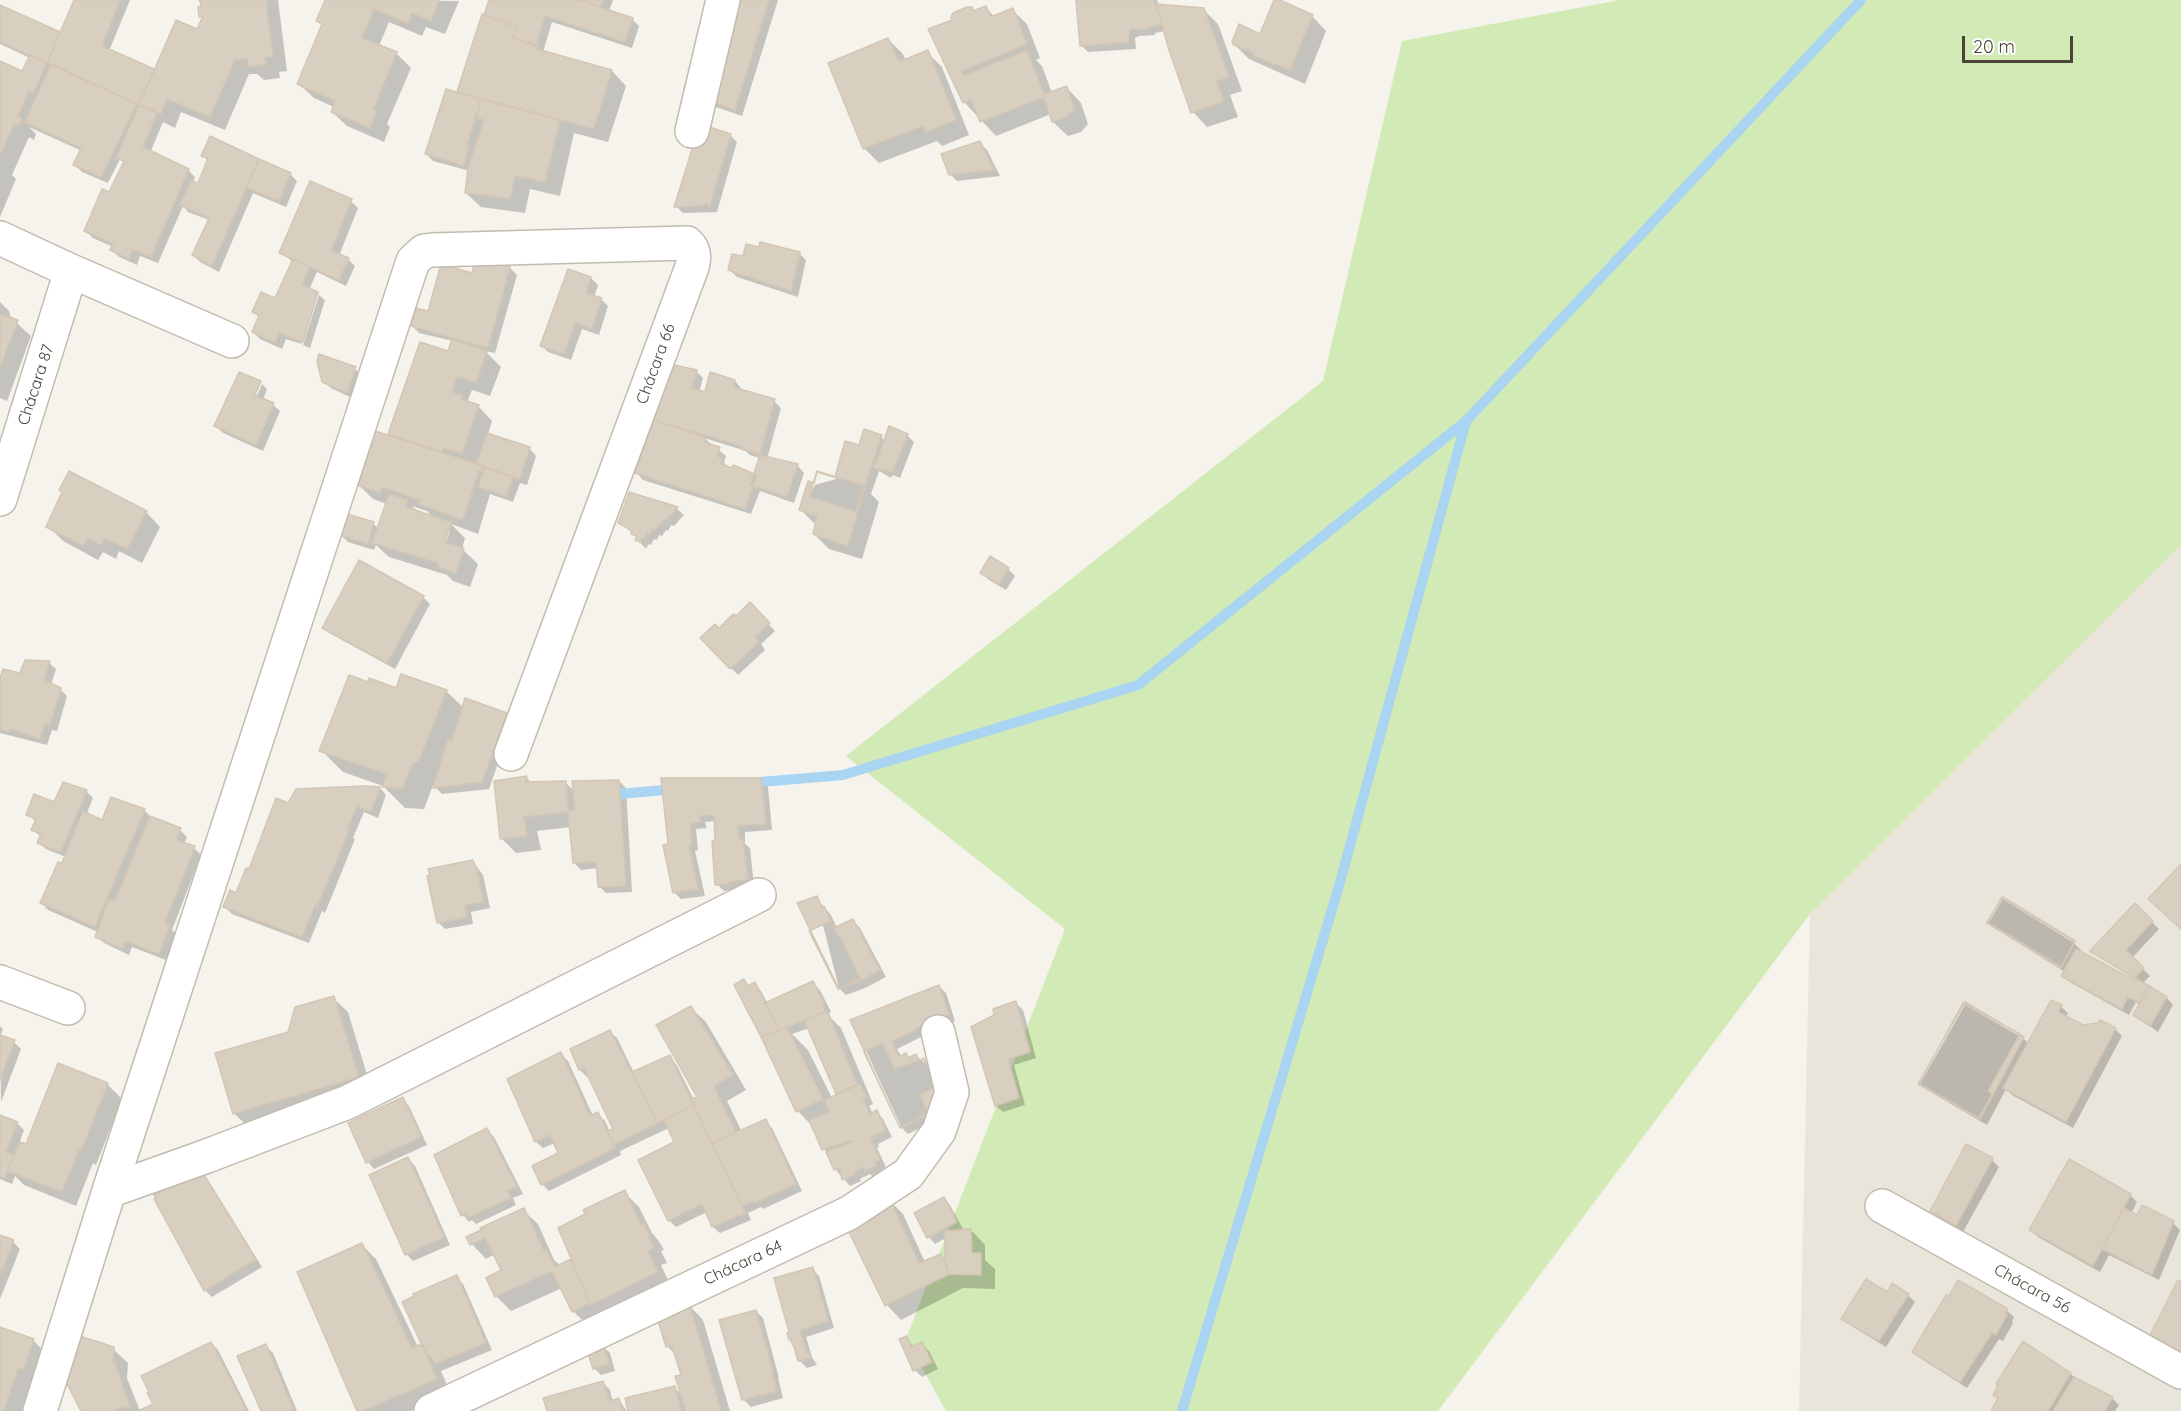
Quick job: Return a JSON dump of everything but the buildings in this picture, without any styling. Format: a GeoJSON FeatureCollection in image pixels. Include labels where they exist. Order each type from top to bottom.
{"type":"FeatureCollection","features":[{"type":"Feature","properties":{"kind":"street"},"geometry":{"type":"LineString","coordinates":[[692,131],[723,0]]}},
{"type":"Feature","properties":{"kind":"street"},"geometry":{"type":"LineString","coordinates":[[0,238],[232,341]]}},
{"type":"Feature","properties":{"kind":"street","name":"Chácara 66"},"geometry":{"type":"LineString","coordinates":[[109,1191],[413,261],[424,251],[432,250],[680,241],[687,243],[693,248],[692,267],[511,754]]}},
{"type":"Feature","properties":{"kind":"street","name":"Chácara 87"},"geometry":{"type":"LineString","coordinates":[[0,500],[71,271]]}},
{"type":"Feature","properties":{"kind":"street"},"geometry":{"type":"LineString","coordinates":[[40,1411],[109,1191],[348,1101],[759,895]]}},
{"type":"Feature","properties":{"kind":"street"},"geometry":{"type":"LineString","coordinates":[[0,982],[68,1008]]}},
{"type":"Feature","properties":{"kind":"street","name":"Chácara 64"},"geometry":{"type":"LineString","coordinates":[[431,1411],[849,1213],[908,1174],[939,1131],[952,1092],[938,1032]]}},
{"type":"Feature","properties":{"kind":"street","name":"Chácara 56"},"geometry":{"type":"LineString","coordinates":[[1882,1206],[2181,1372]]}},
{"type":"Feature","properties":{"kind":"shaded area"},"geometry":{"type":"Polygon","coordinates":[[[2181,545],[2181,1411],[1799,1411],[1810,914],[2181,545]]]}},
{"type":"Feature","properties":{"kind":"green space"},"geometry":{"type":"Polygon","coordinates":[[[1620,0],[2181,0],[2181,545],[1810,914],[1438,1411],[946,1411],[906,1339],[1065,929],[846,756],[1323,381],[1402,41],[1620,0]]]}},
{"type":"Feature","properties":{"kind":"waterway"},"geometry":{"type":"LineString","coordinates":[[1182,1411],[1339,886],[1466,421],[1861,0]]}},
{"type":"Feature","properties":{"kind":"waterway"},"geometry":{"type":"LineString","coordinates":[[748,783],[843,775],[1138,685],[1466,421]]}},
{"type":"Feature","properties":{"kind":"waterway"},"geometry":{"type":"LineString","coordinates":[[608,795],[676,789]]}}]}
